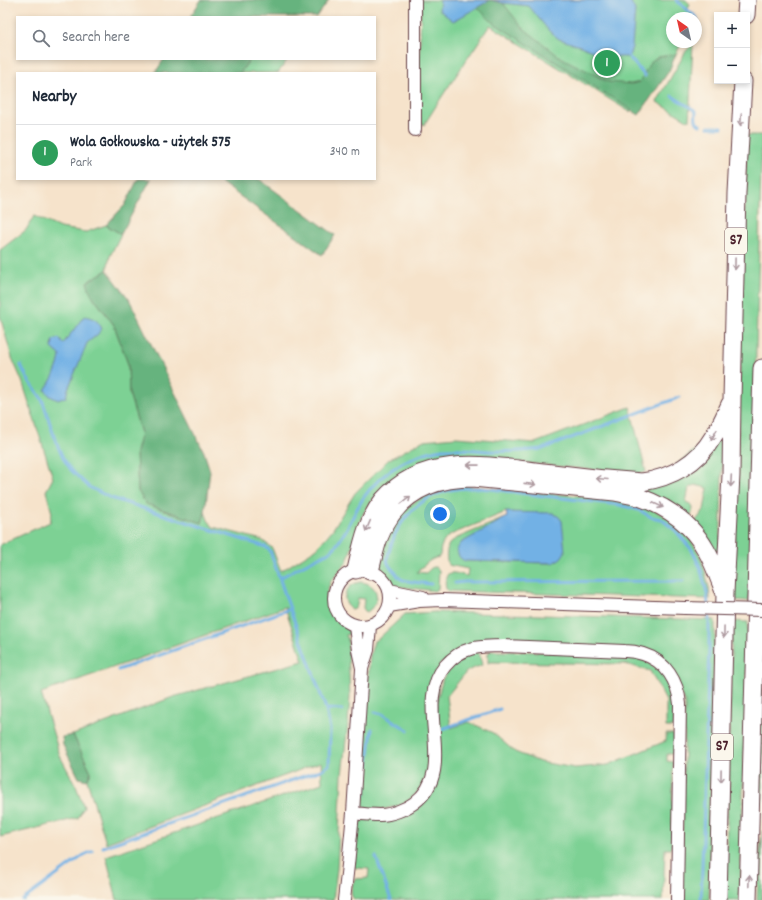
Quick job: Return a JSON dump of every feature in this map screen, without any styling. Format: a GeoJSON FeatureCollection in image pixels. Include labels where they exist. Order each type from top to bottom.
{"type":"FeatureCollection","features":[{"type":"Feature","properties":{"kind":"highway"},"geometry":{"type":"LineString","coordinates":[[746,0],[746,12]]}},
{"type":"Feature","properties":{"kind":"highway","name":"S7"},"geometry":{"type":"LineString","coordinates":[[718,900],[725,594],[731,475],[737,193],[743,84]]}},
{"type":"Feature","properties":{"kind":"highway","name":"S7"},"geometry":{"type":"LineString","coordinates":[[748,900],[762,368]]}},
{"type":"Feature","properties":{"kind":"highway"},"geometry":{"type":"LineString","coordinates":[[363,570],[363,538],[375,512],[392,492],[404,482],[417,476],[437,468],[469,465],[590,478],[642,482],[651,481],[679,470],[695,460],[713,438],[732,400]]}},
{"type":"Feature","properties":{"kind":"highway"},"geometry":{"type":"LineString","coordinates":[[363,570],[387,520],[402,503],[416,492],[428,486],[459,478],[473,478],[615,492],[638,497],[651,502],[675,515],[695,532],[706,550],[725,594]]}},
{"type":"Feature","properties":{"kind":"highway"},"geometry":{"type":"LineString","coordinates":[[756,591],[762,614]]}},
{"type":"Feature","properties":{"kind":"highway"},"geometry":{"type":"LineString","coordinates":[[749,862],[757,826],[762,812]]}},
{"type":"Feature","properties":{"kind":"street"},"geometry":{"type":"LineString","coordinates":[[415,0],[415,130]]}},
{"type":"Feature","properties":{"kind":"street"},"geometry":{"type":"LineString","coordinates":[[363,570],[378,575],[385,582],[389,590],[390,606],[383,617],[370,626],[355,626],[346,622],[338,614],[334,605],[335,589],[340,580],[347,574],[363,570]]}},
{"type":"Feature","properties":{"kind":"street"},"geometry":{"type":"LineString","coordinates":[[389,590],[442,600]]}},
{"type":"Feature","properties":{"kind":"street"},"geometry":{"type":"LineString","coordinates":[[390,606],[442,600],[762,610]]}},
{"type":"Feature","properties":{"kind":"street"},"geometry":{"type":"LineString","coordinates":[[355,626],[362,669]]}},
{"type":"Feature","properties":{"kind":"street"},"geometry":{"type":"LineString","coordinates":[[344,900],[353,813],[362,669],[368,650],[370,626]]}},
{"type":"Feature","properties":{"kind":"street"},"geometry":{"type":"LineString","coordinates":[[353,813],[381,815],[391,813],[410,806],[422,797],[431,782],[435,762],[436,747],[432,699],[436,683],[439,675],[449,661],[463,652],[479,647],[504,646],[625,650],[644,654],[666,669],[673,679],[679,694],[677,900]]}},
{"type":"Feature","properties":{"kind":"green space"},"geometry":{"type":"Polygon","coordinates":[[[201,0],[329,0],[318,16],[191,16],[201,0]]]}},
{"type":"Feature","properties":{"kind":"green space"},"geometry":{"type":"Polygon","coordinates":[[[421,0],[686,0],[690,4],[687,11],[688,12],[666,12],[666,48],[679,48],[676,54],[669,55],[630,112],[490,25],[424,125],[418,121],[421,0]]]}},
{"type":"Feature","properties":{"kind":"green space"},"geometry":{"type":"Polygon","coordinates":[[[490,0],[503,3],[522,27],[560,57],[609,82],[631,84],[640,82],[649,64],[658,57],[676,54],[669,71],[639,115],[492,22],[477,7],[490,0]]]}},
{"type":"Feature","properties":{"kind":"green space"},"geometry":{"type":"Polygon","coordinates":[[[689,48],[693,48],[689,121],[657,102],[689,48]]]}},
{"type":"Feature","properties":{"kind":"green space"},"geometry":{"type":"Polygon","coordinates":[[[163,60],[249,60],[241,72],[156,72],[163,60]]]}},
{"type":"Feature","properties":{"kind":"green space"},"geometry":{"type":"Polygon","coordinates":[[[249,60],[287,60],[279,72],[241,72],[249,60]]]}},
{"type":"Feature","properties":{"kind":"green space"},"geometry":{"type":"Polygon","coordinates":[[[747,135],[762,135],[749,601],[733,600],[747,135]]]}},
{"type":"Feature","properties":{"kind":"green space"},"geometry":{"type":"Polygon","coordinates":[[[138,180],[150,180],[121,234],[106,225],[125,205],[138,180]]]}},
{"type":"Feature","properties":{"kind":"green space"},"geometry":{"type":"Polygon","coordinates":[[[217,180],[260,180],[335,235],[322,255],[217,180]]]}},
{"type":"Feature","properties":{"kind":"green space"},"geometry":{"type":"Polygon","coordinates":[[[34,216],[60,228],[86,232],[106,225],[121,234],[110,256],[107,270],[87,282],[91,294],[114,325],[128,364],[129,393],[141,433],[136,452],[138,491],[146,504],[202,523],[205,512],[213,527],[262,540],[272,548],[281,571],[316,549],[333,529],[355,493],[388,460],[424,440],[456,437],[535,443],[630,407],[646,472],[634,474],[469,457],[438,458],[416,465],[401,473],[375,497],[364,512],[347,562],[331,581],[327,596],[327,602],[330,609],[337,619],[347,627],[350,634],[346,635],[348,640],[350,697],[342,775],[337,869],[333,900],[117,900],[106,856],[322,783],[321,762],[106,843],[87,780],[91,772],[73,735],[173,697],[303,661],[285,607],[41,693],[60,756],[76,786],[84,807],[78,818],[0,837],[0,545],[50,522],[52,513],[46,491],[53,478],[22,381],[12,358],[0,316],[0,250],[26,230],[34,216]]]}},
{"type":"Feature","properties":{"kind":"green space"},"geometry":{"type":"Polygon","coordinates":[[[107,270],[129,299],[204,452],[210,471],[205,512],[202,523],[146,504],[138,491],[136,452],[141,433],[129,393],[128,364],[114,325],[91,294],[87,282],[107,270]]]}},
{"type":"Feature","properties":{"kind":"green space"},"geometry":{"type":"Polygon","coordinates":[[[723,428],[720,562],[695,522],[704,510],[708,488],[695,485],[689,488],[686,502],[692,505],[693,509],[691,516],[689,517],[604,483],[650,485],[723,428]]]}},
{"type":"Feature","properties":{"kind":"green space"},"geometry":{"type":"Polygon","coordinates":[[[448,484],[637,501],[667,517],[691,540],[700,555],[709,588],[710,599],[447,590],[445,583],[448,574],[454,573],[467,576],[468,569],[448,565],[447,549],[449,544],[455,539],[507,517],[465,561],[553,563],[557,561],[506,512],[450,535],[446,539],[441,547],[439,557],[429,561],[417,572],[426,573],[434,567],[439,570],[438,589],[435,591],[395,586],[378,565],[379,548],[401,509],[448,484]]]}},
{"type":"Feature","properties":{"kind":"green space"},"geometry":{"type":"Polygon","coordinates":[[[360,582],[366,583],[375,589],[375,603],[367,612],[363,608],[364,599],[358,598],[356,607],[352,610],[348,606],[345,598],[347,590],[351,586],[360,582]]]}},
{"type":"Feature","properties":{"kind":"green space"},"geometry":{"type":"Polygon","coordinates":[[[435,612],[715,620],[709,900],[681,900],[685,702],[659,657],[503,641],[440,664],[429,769],[421,788],[412,798],[402,805],[384,809],[372,809],[362,806],[359,797],[370,655],[374,641],[405,614],[435,612]]]}},
{"type":"Feature","properties":{"kind":"green space"},"geometry":{"type":"Polygon","coordinates":[[[732,621],[748,622],[740,900],[725,900],[732,621]]]}},
{"type":"Feature","properties":{"kind":"green space"},"geometry":{"type":"Polygon","coordinates":[[[762,650],[762,799],[760,804],[757,804],[762,650]]]}},
{"type":"Feature","properties":{"kind":"green space"},"geometry":{"type":"Polygon","coordinates":[[[490,651],[606,653],[642,659],[658,669],[670,685],[674,700],[674,726],[666,727],[666,701],[650,671],[625,664],[488,663],[488,654],[490,651]]]}},
{"type":"Feature","properties":{"kind":"green space"},"geometry":{"type":"Polygon","coordinates":[[[478,652],[482,665],[467,671],[447,696],[451,728],[469,722],[493,733],[515,752],[540,762],[575,768],[608,765],[666,741],[666,734],[674,735],[676,751],[673,754],[667,754],[667,761],[673,762],[672,847],[670,849],[665,849],[663,900],[364,900],[354,899],[352,897],[352,886],[355,879],[368,878],[369,869],[354,867],[357,826],[363,820],[425,800],[437,700],[443,678],[455,663],[465,656],[478,652]]]}},
{"type":"Feature","properties":{"kind":"green space"},"geometry":{"type":"Polygon","coordinates":[[[73,735],[91,772],[87,780],[79,778],[63,745],[62,737],[73,735]]]}},
{"type":"Feature","properties":{"kind":"green space"},"geometry":{"type":"Polygon","coordinates":[[[762,831],[762,900],[757,900],[758,871],[762,831]]]}},
{"type":"Feature","properties":{"kind":"water"},"geometry":{"type":"Polygon","coordinates":[[[440,0],[490,0],[453,21],[439,10],[440,0]]]}},
{"type":"Feature","properties":{"kind":"water"},"geometry":{"type":"Polygon","coordinates":[[[492,0],[630,0],[635,10],[632,47],[629,57],[603,56],[559,39],[549,31],[529,6],[503,3],[492,0]]]}},
{"type":"Feature","properties":{"kind":"water"},"geometry":{"type":"Polygon","coordinates":[[[84,316],[95,320],[99,323],[102,329],[87,343],[66,397],[58,400],[50,396],[45,390],[55,373],[60,355],[52,348],[53,340],[59,338],[63,344],[84,316]]]}},
{"type":"Feature","properties":{"kind":"water"},"geometry":{"type":"Polygon","coordinates":[[[506,512],[553,513],[559,517],[562,521],[565,552],[561,558],[553,563],[465,561],[460,558],[457,549],[461,543],[507,517],[506,512]]]}},
{"type":"Feature","properties":{"kind":"waterway"},"geometry":{"type":"LineString","coordinates":[[676,0],[690,12]]}},
{"type":"Feature","properties":{"kind":"waterway"},"geometry":{"type":"LineString","coordinates":[[629,57],[645,76]]}},
{"type":"Feature","properties":{"kind":"waterway"},"geometry":{"type":"LineString","coordinates":[[672,96],[696,111],[696,121],[700,125]]}},
{"type":"Feature","properties":{"kind":"waterway"},"geometry":{"type":"LineString","coordinates":[[708,127],[722,127]]}},
{"type":"Feature","properties":{"kind":"waterway"},"geometry":{"type":"LineString","coordinates":[[21,365],[27,378],[42,399],[56,442],[63,458],[71,470],[89,487],[111,498],[266,547],[270,551],[326,709],[330,729],[329,765],[321,770],[103,847]]}},
{"type":"Feature","properties":{"kind":"waterway"},"geometry":{"type":"LineString","coordinates":[[280,578],[333,549],[343,535],[364,497],[372,487],[391,470],[412,458],[424,453],[443,449],[487,451],[524,451],[542,449],[680,397]]}},
{"type":"Feature","properties":{"kind":"waterway"},"geometry":{"type":"LineString","coordinates":[[431,584],[403,580],[389,566],[387,560],[388,554],[400,526],[413,510],[430,497],[450,490],[485,488],[620,505],[639,510],[651,517],[661,519],[675,530],[692,550],[700,567],[707,593],[708,606]]}},
{"type":"Feature","properties":{"kind":"waterway"},"geometry":{"type":"LineString","coordinates":[[455,583],[683,581]]}},
{"type":"Feature","properties":{"kind":"waterway"},"geometry":{"type":"LineString","coordinates":[[118,670],[290,609]]}},
{"type":"Feature","properties":{"kind":"waterway"},"geometry":{"type":"LineString","coordinates":[[701,900],[709,612]]}},
{"type":"Feature","properties":{"kind":"waterway"},"geometry":{"type":"LineString","coordinates":[[326,709],[342,710]]}},
{"type":"Feature","properties":{"kind":"waterway"},"geometry":{"type":"LineString","coordinates":[[442,729],[500,709]]}},
{"type":"Feature","properties":{"kind":"waterway"},"geometry":{"type":"LineString","coordinates":[[375,712],[382,714],[408,730]]}},
{"type":"Feature","properties":{"kind":"waterway"},"geometry":{"type":"LineString","coordinates":[[364,795],[372,729]]}},
{"type":"Feature","properties":{"kind":"waterway"},"geometry":{"type":"LineString","coordinates":[[23,900],[84,855],[93,851]]}},
{"type":"Feature","properties":{"kind":"waterway"},"geometry":{"type":"LineString","coordinates":[[376,857],[391,900]]}},
{"type":"Feature","properties":{"kind":"place","name":"Wola Gołkowska - użytek 575"},"geometry":{"type":"Point","coordinates":[607,63]}}]}
